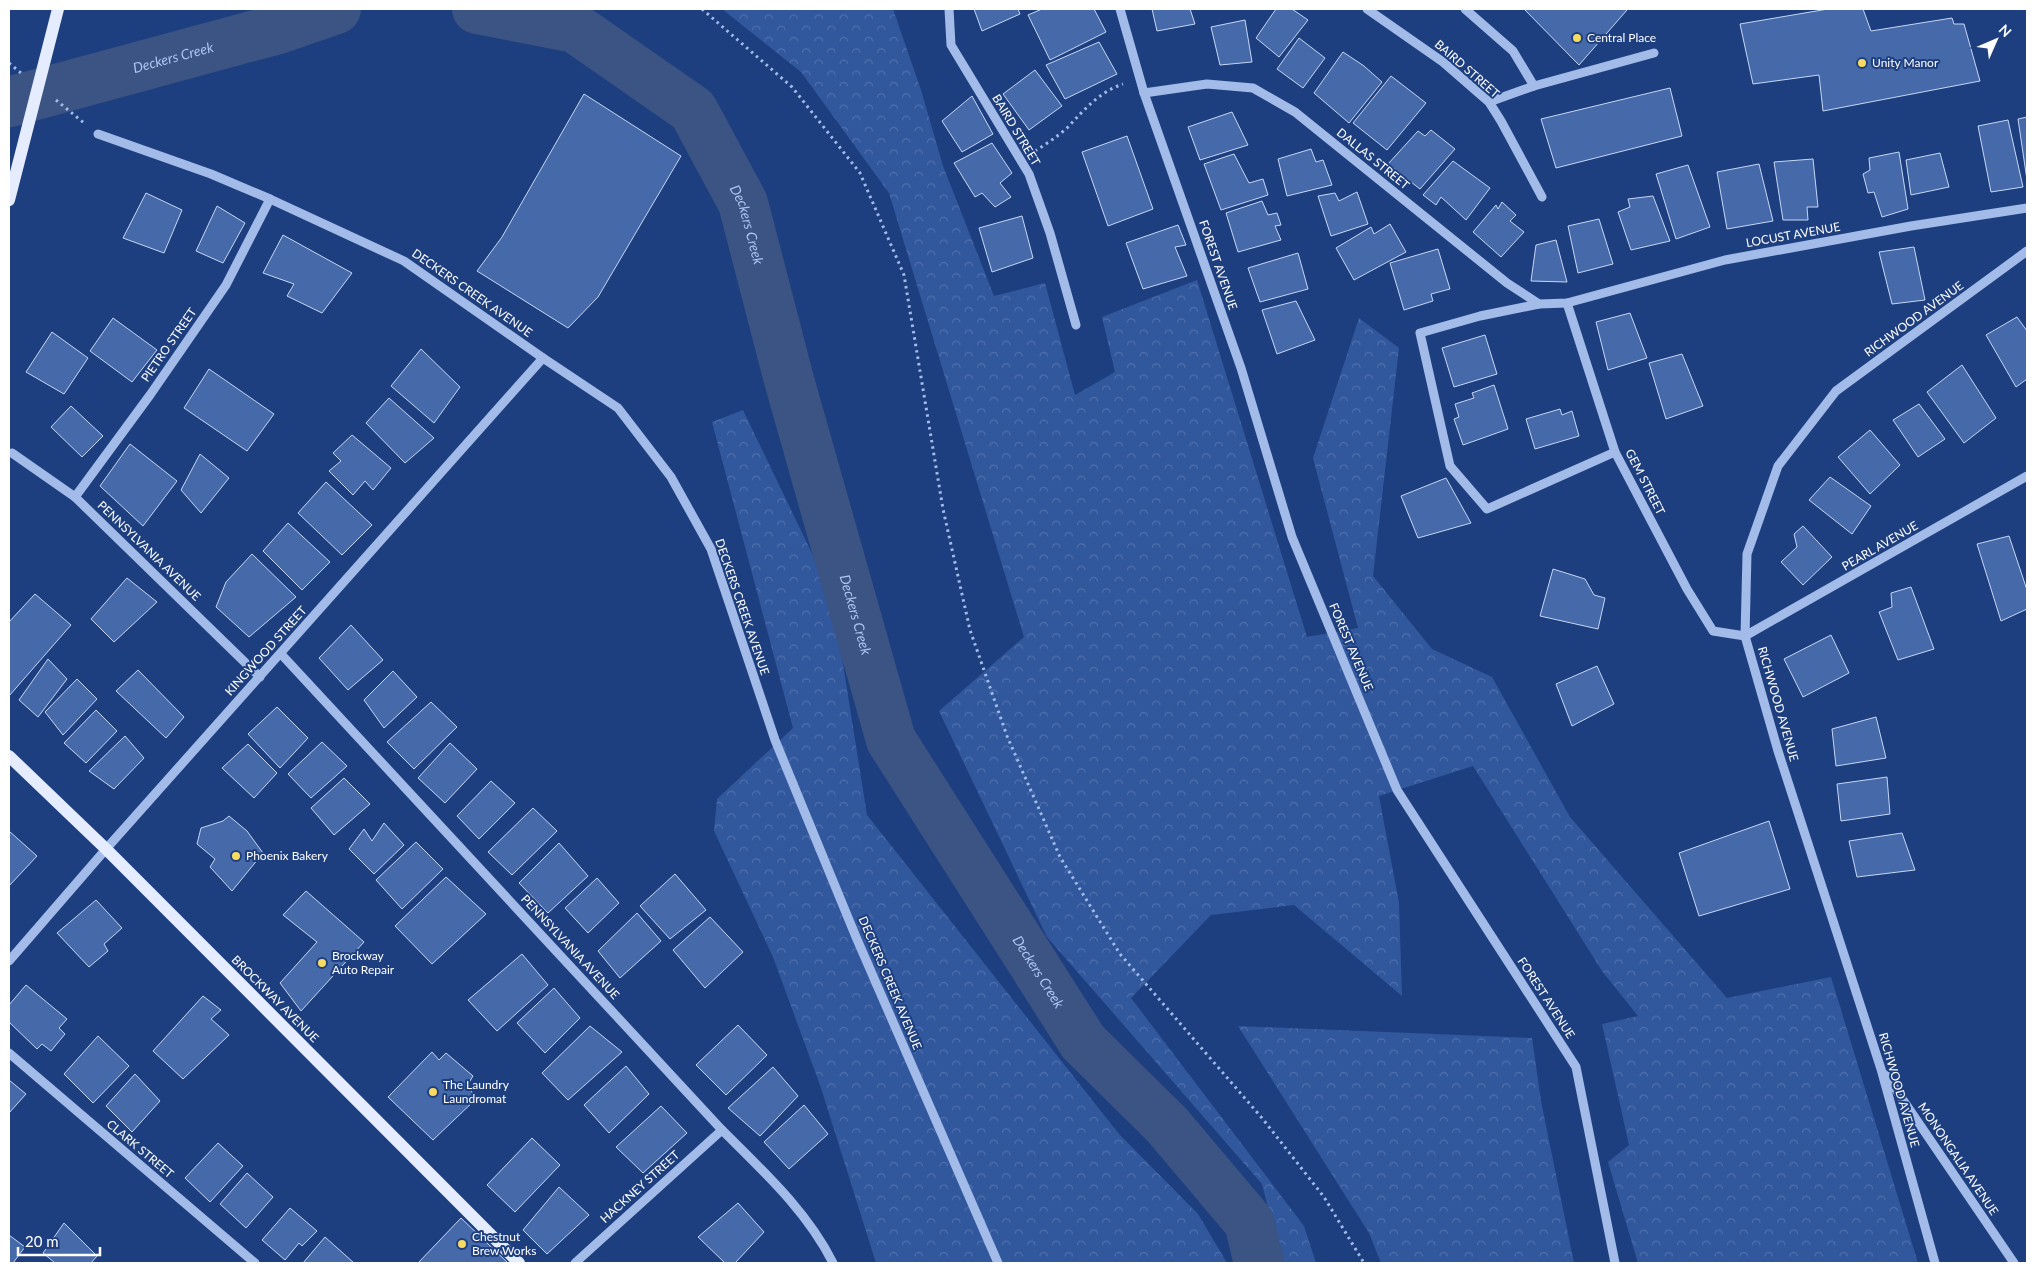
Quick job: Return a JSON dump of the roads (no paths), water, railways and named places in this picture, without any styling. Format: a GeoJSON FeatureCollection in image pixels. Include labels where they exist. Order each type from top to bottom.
{"type":"FeatureCollection","features":[{"type":"Feature","properties":{"kind":"main road"},"geometry":{"type":"LineString","coordinates":[[9,200],[58,9]]}},
{"type":"Feature","properties":{"kind":"main road","name":"BROCKWAY AVENUE"},"geometry":{"type":"LineString","coordinates":[[9,756],[106,849],[519,1263]]}},
{"type":"Feature","properties":{"kind":"street","name":"BAIRD STREET"},"geometry":{"type":"LineString","coordinates":[[949,9],[951,45],[1029,174],[1050,233],[1076,325]]}},
{"type":"Feature","properties":{"kind":"street","name":"FOREST AVENUE"},"geometry":{"type":"LineString","coordinates":[[1120,9],[1144,93],[1240,368],[1292,537],[1397,790],[1576,1068],[1615,1263]]}},
{"type":"Feature","properties":{"kind":"street","name":"BAIRD STREET"},"geometry":{"type":"LineString","coordinates":[[1367,9],[1443,62],[1489,102],[1501,120],[1542,197]]}},
{"type":"Feature","properties":{"kind":"street"},"geometry":{"type":"LineString","coordinates":[[1465,9],[1513,51],[1534,86]]}},
{"type":"Feature","properties":{"kind":"street"},"geometry":{"type":"LineString","coordinates":[[1489,102],[1534,86],[1654,53]]}},
{"type":"Feature","properties":{"kind":"street","name":"DALLAS STREET"},"geometry":{"type":"LineString","coordinates":[[1144,93],[1207,84],[1253,88],[1295,112],[1506,283],[1539,304]]}},
{"type":"Feature","properties":{"kind":"street","name":"DECKERS CREEK AVENUE"},"geometry":{"type":"LineString","coordinates":[[98,134],[211,174],[270,198],[404,261],[618,408],[672,477],[711,549],[778,749],[856,937],[998,1263]]}},
{"type":"Feature","properties":{"kind":"street","name":"PIETRO STREET"},"geometry":{"type":"LineString","coordinates":[[75,497],[150,395],[226,285],[270,198]]}},
{"type":"Feature","properties":{"kind":"street","name":"LOCUST AVENUE"},"geometry":{"type":"LineString","coordinates":[[1567,303],[1725,260],[1910,226],[2027,208]]}},
{"type":"Feature","properties":{"kind":"street","name":"RICHWOOD AVENUE"},"geometry":{"type":"LineString","coordinates":[[1935,1263],[1881,1069],[1778,750],[1745,636],[1747,554],[1778,466],[1836,391],[2027,251]]}},
{"type":"Feature","properties":{"kind":"street"},"geometry":{"type":"LineString","coordinates":[[1567,303],[1539,304],[1480,316],[1420,333],[1450,466],[1487,509],[1615,452]]}},
{"type":"Feature","properties":{"kind":"street","name":"GEM STREET"},"geometry":{"type":"LineString","coordinates":[[1567,303],[1615,452],[1687,589],[1713,631],[1745,636]]}},
{"type":"Feature","properties":{"kind":"street","name":"KINGWOOD STREET"},"geometry":{"type":"LineString","coordinates":[[9,960],[543,358]]}},
{"type":"Feature","properties":{"kind":"street","name":"PENNSYLVANIA AVENUE"},"geometry":{"type":"LineString","coordinates":[[12,453],[75,497],[260,677]]}},
{"type":"Feature","properties":{"kind":"street","name":"PEARL AVENUE"},"geometry":{"type":"LineString","coordinates":[[1745,636],[2027,476]]}},
{"type":"Feature","properties":{"kind":"street","name":"PENNSYLVANIA AVENUE"},"geometry":{"type":"LineString","coordinates":[[281,654],[722,1130],[783,1192],[822,1241],[833,1263]]}},
{"type":"Feature","properties":{"kind":"street","name":"CLARK STREET"},"geometry":{"type":"LineString","coordinates":[[9,1053],[255,1263]]}},
{"type":"Feature","properties":{"kind":"street","name":"MONONGALIA AVENUE"},"geometry":{"type":"LineString","coordinates":[[1881,1069],[2014,1263]]}},
{"type":"Feature","properties":{"kind":"street","name":"HACKNEY STREET"},"geometry":{"type":"LineString","coordinates":[[576,1263],[722,1130]]}},
{"type":"Feature","properties":{"kind":"waterway","name":"Deckers Creek"},"geometry":{"type":"LineString","coordinates":[[9,102],[278,29],[336,9]]}},
{"type":"Feature","properties":{"kind":"waterway","name":"Deckers Creek"},"geometry":{"type":"LineString","coordinates":[[477,9],[575,28],[693,110],[743,203],[789,380],[891,740],[1083,1042],[1167,1125],[1249,1222],[1259,1263]]}},
{"type":"Feature","properties":{"kind":"place","name":"Central Place"},"geometry":{"type":"Point","coordinates":[1577,38]}},
{"type":"Feature","properties":{"kind":"place","name":"Unity Manor"},"geometry":{"type":"Point","coordinates":[1862,63]}},
{"type":"Feature","properties":{"kind":"place","name":"Phoenix Bakery"},"geometry":{"type":"Point","coordinates":[236,856]}},
{"type":"Feature","properties":{"kind":"place","name":"Brockway Auto Repair"},"geometry":{"type":"Point","coordinates":[322,963]}},
{"type":"Feature","properties":{"kind":"place","name":"The Laundry Laundromat"},"geometry":{"type":"Point","coordinates":[433,1092]}},
{"type":"Feature","properties":{"kind":"place","name":"Chestnut Brew Works"},"geometry":{"type":"Point","coordinates":[462,1244]}}]}
